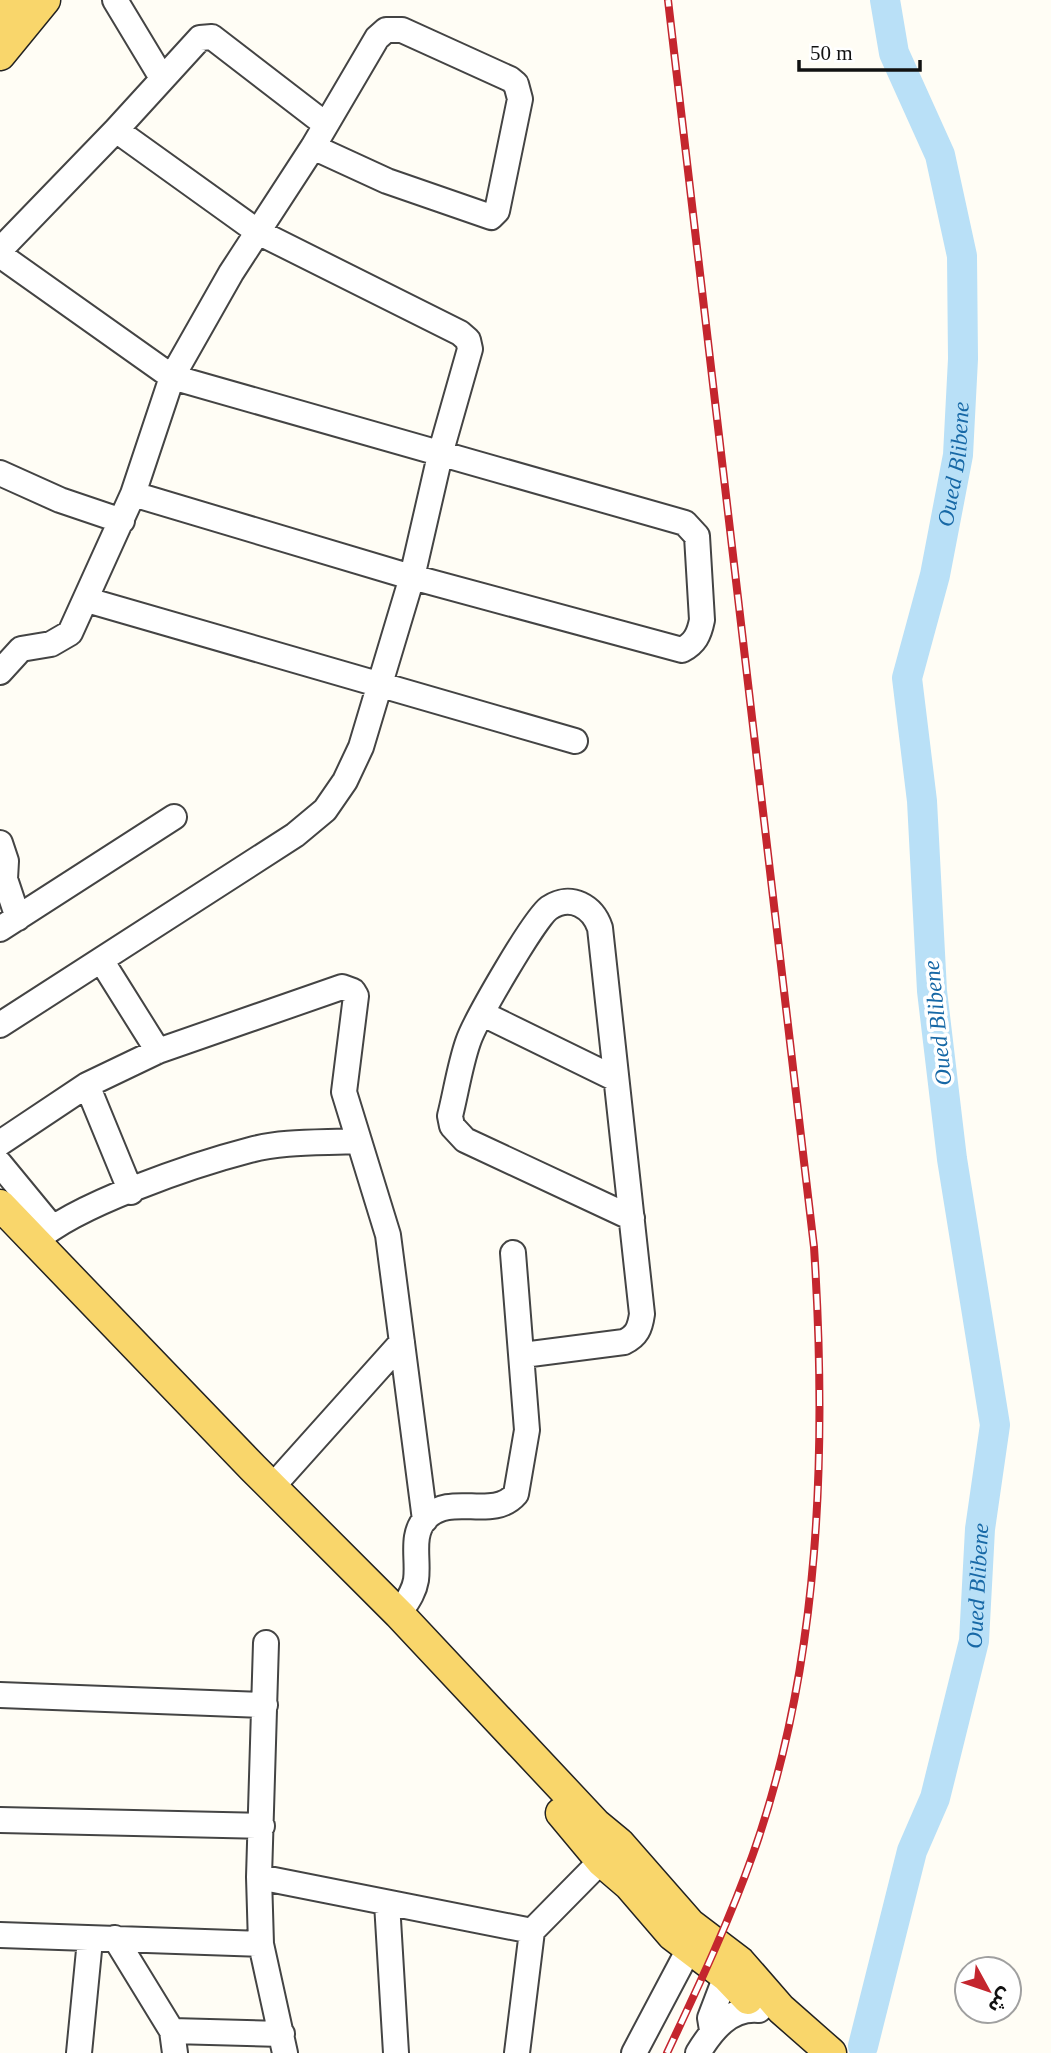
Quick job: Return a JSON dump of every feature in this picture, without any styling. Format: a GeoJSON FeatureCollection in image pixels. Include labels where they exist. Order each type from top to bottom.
{"type":"FeatureCollection","features":[{"type":"Feature","properties":{"kind":"main road"},"geometry":{"type":"LineString","coordinates":[[0,16],[13,0]]}},
{"type":"Feature","properties":{"kind":"main road"},"geometry":{"type":"LineString","coordinates":[[0,55],[45,0]]}},
{"type":"Feature","properties":{"kind":"main road"},"geometry":{"type":"LineString","coordinates":[[0,1205],[43,1234],[387,1628],[582,1836],[608,1853],[740,1962],[781,2009],[831,2053]]}},
{"type":"Feature","properties":{"kind":"main road"},"geometry":{"type":"LineString","coordinates":[[0,1231],[268,1493],[399,1614],[596,1824],[608,1853],[629,1885],[672,1935],[726,1976],[803,2053]]}},
{"type":"Feature","properties":{"kind":"street"},"geometry":{"type":"LineString","coordinates":[[115,0],[162,78]]}},
{"type":"Feature","properties":{"kind":"street"},"geometry":{"type":"LineString","coordinates":[[0,672],[11,644],[61,640],[70,632],[87,600],[133,494],[172,377],[231,273],[313,147],[377,38],[386,30],[402,30],[516,84],[520,99],[497,212],[491,217],[387,181],[313,147]]}},
{"type":"Feature","properties":{"kind":"street"},"geometry":{"type":"LineString","coordinates":[[133,494],[412,577],[682,650],[691,645],[700,633],[702,620],[698,560],[693,528],[685,523],[441,451],[172,377],[0,252],[116,131],[200,38],[212,37],[325,124]]}},
{"type":"Feature","properties":{"kind":"street"},"geometry":{"type":"LineString","coordinates":[[0,1025],[295,835],[325,810],[345,781],[361,747],[380,687],[412,577],[441,451],[470,349],[468,340],[460,333],[258,232],[116,131]]}},
{"type":"Feature","properties":{"kind":"street"},"geometry":{"type":"LineString","coordinates":[[0,473],[60,500],[122,521]]}},
{"type":"Feature","properties":{"kind":"street"},"geometry":{"type":"LineString","coordinates":[[87,600],[380,687],[575,741]]}},
{"type":"Feature","properties":{"kind":"street"},"geometry":{"type":"LineString","coordinates":[[0,843],[6,861],[9,923],[174,817]]}},
{"type":"Feature","properties":{"kind":"street"},"geometry":{"type":"LineString","coordinates":[[523,1355],[624,1342],[633,1338],[640,1327],[642,1314],[632,1218],[617,1079],[600,928],[596,914],[586,906],[574,903],[550,908],[534,926],[468,1041],[450,1116],[457,1135],[632,1218]]}},
{"type":"Feature","properties":{"kind":"street"},"geometry":{"type":"LineString","coordinates":[[101,960],[158,1051]]}},
{"type":"Feature","properties":{"kind":"street"},"geometry":{"type":"LineString","coordinates":[[0,1143],[86,1084],[158,1051],[348,987],[356,996],[344,1092],[387,1235],[425,1520],[416,1542],[416,1580],[412,1595],[399,1614]]}},
{"type":"Feature","properties":{"kind":"street"},"geometry":{"type":"LineString","coordinates":[[483,1014],[617,1079]]}},
{"type":"Feature","properties":{"kind":"street"},"geometry":{"type":"LineString","coordinates":[[86,1084],[131,1192]]}},
{"type":"Feature","properties":{"kind":"street"},"geometry":{"type":"LineString","coordinates":[[0,1164],[43,1234],[131,1192],[251,1149],[357,1141]]}},
{"type":"Feature","properties":{"kind":"street"},"geometry":{"type":"LineString","coordinates":[[425,1520],[442,1507],[500,1506],[516,1494],[527,1430],[513,1253]]}},
{"type":"Feature","properties":{"kind":"street"},"geometry":{"type":"LineString","coordinates":[[268,1493],[402,1342]]}},
{"type":"Feature","properties":{"kind":"street"},"geometry":{"type":"LineString","coordinates":[[115,1938],[174,2042],[284,2043],[261,1944],[259,1877],[266,1643]]}},
{"type":"Feature","properties":{"kind":"street"},"geometry":{"type":"LineString","coordinates":[[0,1695],[265,1705]]}},
{"type":"Feature","properties":{"kind":"street"},"geometry":{"type":"LineString","coordinates":[[0,1820],[262,1826]]}},
{"type":"Feature","properties":{"kind":"street"},"geometry":{"type":"LineString","coordinates":[[517,2053],[533,1931],[608,1853]]}},
{"type":"Feature","properties":{"kind":"street"},"geometry":{"type":"LineString","coordinates":[[259,1877],[533,1931]]}},
{"type":"Feature","properties":{"kind":"street"},"geometry":{"type":"LineString","coordinates":[[387,1903],[396,2053]]}},
{"type":"Feature","properties":{"kind":"street"},"geometry":{"type":"LineString","coordinates":[[0,1935],[261,1944]]}},
{"type":"Feature","properties":{"kind":"street"},"geometry":{"type":"LineString","coordinates":[[79,2053],[90,1940]]}},
{"type":"Feature","properties":{"kind":"street"},"geometry":{"type":"LineString","coordinates":[[634,2053],[689,1949]]}},
{"type":"Feature","properties":{"kind":"street"},"geometry":{"type":"LineString","coordinates":[[712,2030],[710,2018],[726,1976]]}},
{"type":"Feature","properties":{"kind":"street"},"geometry":{"type":"LineString","coordinates":[[698,2053],[712,2030],[737,2012],[759,2010]]}},
{"type":"Feature","properties":{"kind":"waterway","name":"Oued Blibene"},"geometry":{"type":"LineString","coordinates":[[863,2046],[912,1851],[935,1798],[974,1641],[980,1529],[995,1425],[952,1159],[932,991],[922,801],[907,678],[935,575],[958,455],[963,359],[962,256],[940,155],[894,53],[885,0]]}},
{"type":"Feature","properties":{"kind":"railway"},"geometry":{"type":"LineString","coordinates":[[667,2053],[734,1904],[776,1781],[806,1631],[814,1554],[820,1400],[814,1247],[668,0]]}}]}
